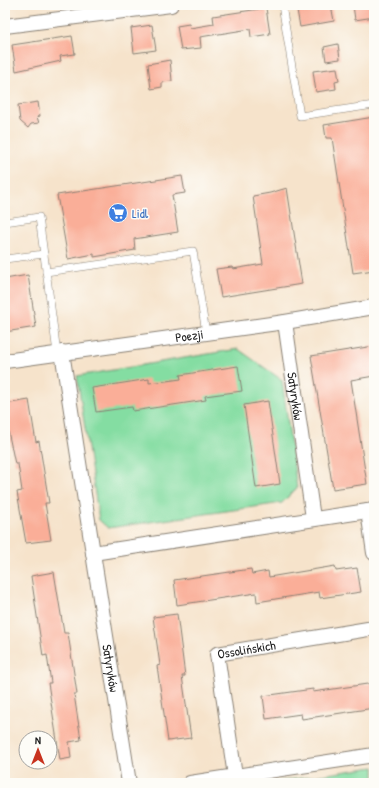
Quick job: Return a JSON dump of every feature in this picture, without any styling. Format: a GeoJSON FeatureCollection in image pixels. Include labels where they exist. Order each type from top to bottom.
{"type":"FeatureCollection","features":[{"type":"Feature","properties":{"kind":"street"},"geometry":{"type":"LineString","coordinates":[[5,26],[171,5]]}},
{"type":"Feature","properties":{"kind":"street","name":"Poezji"},"geometry":{"type":"LineString","coordinates":[[5,361],[60,352],[285,322],[374,308]]}},
{"type":"Feature","properties":{"kind":"street","name":"Satyryków"},"geometry":{"type":"LineString","coordinates":[[285,322],[313,518]]}},
{"type":"Feature","properties":{"kind":"street","name":"Satyryków"},"geometry":{"type":"LineString","coordinates":[[60,352],[129,783]]}},
{"type":"Feature","properties":{"kind":"street"},"geometry":{"type":"LineString","coordinates":[[92,553],[371,510],[374,553]]}},
{"type":"Feature","properties":{"kind":"street","name":"Ossolińskich"},"geometry":{"type":"LineString","coordinates":[[235,776],[217,654],[374,628]]}},
{"type":"Feature","properties":{"kind":"street"},"geometry":{"type":"LineString","coordinates":[[190,783],[374,755]]}},
{"type":"Feature","properties":{"kind":"lane"},"geometry":{"type":"LineString","coordinates":[[282,5],[300,116],[374,105]]}},
{"type":"Feature","properties":{"kind":"lane"},"geometry":{"type":"LineString","coordinates":[[5,222],[39,217],[46,272],[60,352]]}},
{"type":"Feature","properties":{"kind":"lane"},"geometry":{"type":"LineString","coordinates":[[46,272],[193,250],[206,333]]}},
{"type":"Feature","properties":{"kind":"lane"},"geometry":{"type":"LineString","coordinates":[[5,260],[44,254]]}},
{"type":"Feature","properties":{"kind":"green space"},"geometry":{"type":"Polygon","coordinates":[[[238,349],[282,380],[297,488],[282,503],[108,528],[99,520],[77,376],[238,349]]]}},
{"type":"Feature","properties":{"kind":"green space"},"geometry":{"type":"Polygon","coordinates":[[[374,767],[374,783],[268,783],[374,767]]]}},
{"type":"Feature","properties":{"kind":"building"},"geometry":{"type":"Polygon","coordinates":[[[304,5],[331,5],[334,21],[300,27],[297,10],[304,9],[304,5]]]}},
{"type":"Feature","properties":{"kind":"building"},"geometry":{"type":"Polygon","coordinates":[[[353,5],[374,5],[374,17],[355,20],[353,5]]]}},
{"type":"Feature","properties":{"kind":"building"},"geometry":{"type":"Polygon","coordinates":[[[266,8],[270,34],[251,37],[250,29],[200,37],[201,48],[181,50],[177,26],[189,24],[190,28],[214,24],[213,16],[266,8]]]}},
{"type":"Feature","properties":{"kind":"building"},"geometry":{"type":"Polygon","coordinates":[[[152,25],[156,50],[134,53],[131,28],[152,25]]]}},
{"type":"Feature","properties":{"kind":"building"},"geometry":{"type":"Polygon","coordinates":[[[72,36],[75,54],[60,56],[61,61],[16,71],[12,45],[72,36]]]}},
{"type":"Feature","properties":{"kind":"building"},"geometry":{"type":"Polygon","coordinates":[[[338,44],[340,59],[326,61],[324,47],[338,44]]]}},
{"type":"Feature","properties":{"kind":"building"},"geometry":{"type":"Polygon","coordinates":[[[170,60],[172,81],[162,82],[162,87],[151,89],[148,64],[170,60]]]}},
{"type":"Feature","properties":{"kind":"building"},"geometry":{"type":"Polygon","coordinates":[[[337,68],[339,81],[335,82],[336,89],[316,92],[313,71],[337,68]]]}},
{"type":"Feature","properties":{"kind":"building"},"geometry":{"type":"Polygon","coordinates":[[[38,102],[40,116],[37,117],[39,123],[31,124],[28,128],[20,121],[18,105],[38,102]]]}},
{"type":"Feature","properties":{"kind":"building"},"geometry":{"type":"Polygon","coordinates":[[[374,117],[374,270],[353,273],[332,138],[326,138],[324,125],[374,117]]]}},
{"type":"Feature","properties":{"kind":"building","name":"Lidl"},"geometry":{"type":"Polygon","coordinates":[[[182,176],[185,193],[172,195],[178,232],[134,239],[135,250],[94,257],[94,254],[68,259],[57,195],[182,176]]]}},
{"type":"Feature","properties":{"kind":"building"},"geometry":{"type":"Polygon","coordinates":[[[287,188],[302,284],[221,297],[216,269],[232,267],[233,269],[263,264],[253,196],[287,188]]]}},
{"type":"Feature","properties":{"kind":"building"},"geometry":{"type":"Polygon","coordinates":[[[28,275],[36,327],[5,332],[5,279],[28,275]]]}},
{"type":"Feature","properties":{"kind":"building"},"geometry":{"type":"Polygon","coordinates":[[[374,346],[374,376],[351,380],[367,484],[333,489],[311,356],[374,346]]]}},
{"type":"Feature","properties":{"kind":"building"},"geometry":{"type":"Polygon","coordinates":[[[238,366],[242,391],[205,396],[206,400],[133,411],[132,407],[96,412],[92,388],[149,379],[149,383],[181,379],[180,375],[238,366]]]}},
{"type":"Feature","properties":{"kind":"building"},"geometry":{"type":"Polygon","coordinates":[[[29,400],[36,442],[39,441],[49,503],[45,503],[51,540],[26,543],[17,492],[22,491],[18,464],[15,464],[7,426],[5,404],[29,400]]]}},
{"type":"Feature","properties":{"kind":"building"},"geometry":{"type":"Polygon","coordinates":[[[268,401],[280,484],[256,488],[244,405],[268,401]]]}},
{"type":"Feature","properties":{"kind":"building"},"geometry":{"type":"Polygon","coordinates":[[[335,566],[336,571],[357,568],[361,592],[320,598],[319,592],[257,602],[256,593],[177,605],[174,580],[251,569],[252,574],[268,571],[269,577],[335,566]]]}},
{"type":"Feature","properties":{"kind":"building"},"geometry":{"type":"Polygon","coordinates":[[[54,572],[64,633],[68,633],[77,694],[74,694],[81,740],[69,742],[71,758],[60,760],[58,730],[55,730],[48,683],[51,683],[47,655],[43,656],[31,576],[54,572]]]}},
{"type":"Feature","properties":{"kind":"building"},"geometry":{"type":"Polygon","coordinates":[[[177,614],[185,676],[182,676],[191,738],[168,741],[157,666],[160,665],[153,617],[177,614]]]}},
{"type":"Feature","properties":{"kind":"building"},"geometry":{"type":"Polygon","coordinates":[[[374,683],[374,708],[302,719],[301,714],[266,719],[263,696],[313,689],[313,692],[374,683]]]}},
{"type":"Feature","properties":{"kind":"place","name":"Lidl"},"geometry":{"type":"Point","coordinates":[118,213]}}]}
